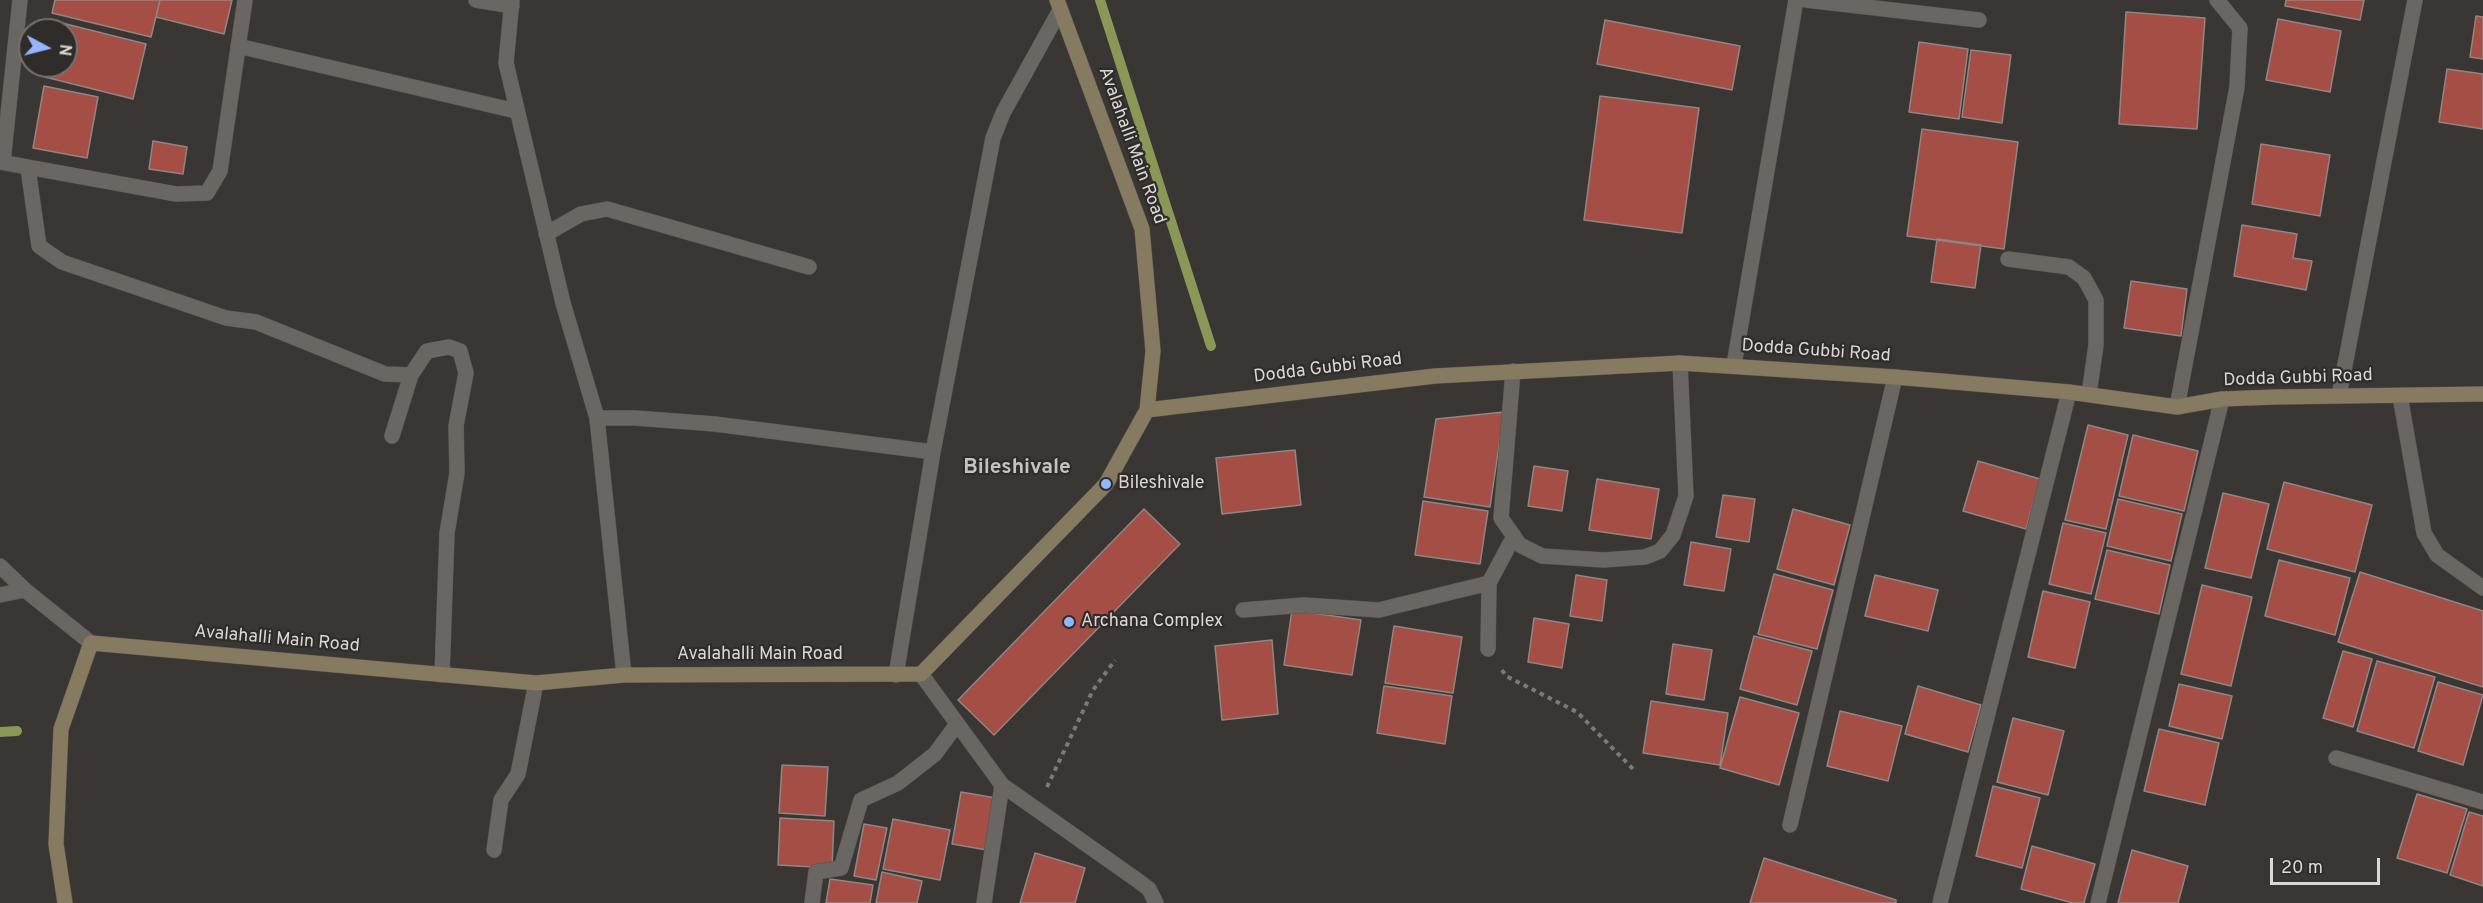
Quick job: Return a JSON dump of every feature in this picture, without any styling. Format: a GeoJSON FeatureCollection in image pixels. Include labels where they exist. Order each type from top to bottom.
{"type":"FeatureCollection","features":[{"type":"Feature","properties":{"kind":"main road","name":"Avalahalli Main Road"},"geometry":{"type":"LineString","coordinates":[[92,643],[536,683],[624,675],[921,674],[1106,484],[1147,410],[1153,351],[1142,228],[1059,5]]}},
{"type":"Feature","properties":{"kind":"main road","name":"Dodda Gubbi Road"},"geometry":{"type":"LineString","coordinates":[[1147,410],[1435,376],[1680,363],[1895,377],[2069,392],[2177,407],[2222,399],[2483,394]]}},
{"type":"Feature","properties":{"kind":"main road"},"geometry":{"type":"LineString","coordinates":[[65,903],[56,844],[61,729],[92,643]]}},
{"type":"Feature","properties":{"kind":"street"},"geometry":{"type":"LineString","coordinates":[[20,0],[1,162],[177,194],[207,193],[220,171],[245,0]]}},
{"type":"Feature","properties":{"kind":"street"},"geometry":{"type":"LineString","coordinates":[[476,0],[512,3],[506,63],[546,234],[597,418],[624,675]]}},
{"type":"Feature","properties":{"kind":"street"},"geometry":{"type":"LineString","coordinates":[[1734,365],[1796,0]]}},
{"type":"Feature","properties":{"kind":"street"},"geometry":{"type":"LineString","coordinates":[[1806,0],[1979,20]]}},
{"type":"Feature","properties":{"kind":"street"},"geometry":{"type":"LineString","coordinates":[[2177,407],[2237,87],[2240,28],[2217,0]]}},
{"type":"Feature","properties":{"kind":"street"},"geometry":{"type":"LineString","coordinates":[[2338,396],[2415,0]]}},
{"type":"Feature","properties":{"kind":"street"},"geometry":{"type":"LineString","coordinates":[[896,675],[933,452],[993,138],[1003,113],[1059,5]]}},
{"type":"Feature","properties":{"kind":"street"},"geometry":{"type":"LineString","coordinates":[[238,46],[516,111]]}},
{"type":"Feature","properties":{"kind":"street"},"geometry":{"type":"LineString","coordinates":[[28,168],[39,246],[62,262],[226,318],[256,322],[385,374],[411,375]]}},
{"type":"Feature","properties":{"kind":"street"},"geometry":{"type":"LineString","coordinates":[[546,234],[580,214],[607,209],[809,267]]}},
{"type":"Feature","properties":{"kind":"street"},"geometry":{"type":"LineString","coordinates":[[2007,259],[2069,267],[2084,278],[2096,300],[2096,345],[2089,394]]}},
{"type":"Feature","properties":{"kind":"street"},"geometry":{"type":"LineString","coordinates":[[392,436],[411,375],[427,351],[450,347],[460,351],[466,374],[456,426],[457,473],[447,533],[442,675]]}},
{"type":"Feature","properties":{"kind":"street"},"geometry":{"type":"LineString","coordinates":[[1513,371],[1502,518],[1520,545],[1542,556],[1604,560],[1645,556],[1660,551],[1673,535],[1686,496],[1680,363]]}},
{"type":"Feature","properties":{"kind":"street"},"geometry":{"type":"LineString","coordinates":[[1790,825],[1895,377]]}},
{"type":"Feature","properties":{"kind":"street"},"geometry":{"type":"LineString","coordinates":[[1940,903],[2069,392]]}},
{"type":"Feature","properties":{"kind":"street"},"geometry":{"type":"LineString","coordinates":[[2400,396],[2424,532],[2438,555],[2483,588]]}},
{"type":"Feature","properties":{"kind":"street"},"geometry":{"type":"LineString","coordinates":[[2098,903],[2222,399]]}},
{"type":"Feature","properties":{"kind":"street"},"geometry":{"type":"LineString","coordinates":[[597,418],[635,418],[715,424],[933,452]]}},
{"type":"Feature","properties":{"kind":"street"},"geometry":{"type":"LineString","coordinates":[[1488,649],[1489,583],[1514,536]]}},
{"type":"Feature","properties":{"kind":"street"},"geometry":{"type":"LineString","coordinates":[[0,566],[25,590],[92,643]]}},
{"type":"Feature","properties":{"kind":"street"},"geometry":{"type":"LineString","coordinates":[[1243,610],[1304,605],[1379,610],[1489,583]]}},
{"type":"Feature","properties":{"kind":"street"},"geometry":{"type":"LineString","coordinates":[[0,595],[25,590]]}},
{"type":"Feature","properties":{"kind":"street"},"geometry":{"type":"LineString","coordinates":[[921,674],[1002,785],[1149,889],[1156,903]]}},
{"type":"Feature","properties":{"kind":"street"},"geometry":{"type":"LineString","coordinates":[[495,850],[501,800],[518,774],[536,683]]}},
{"type":"Feature","properties":{"kind":"street"},"geometry":{"type":"LineString","coordinates":[[812,903],[816,872],[841,868],[861,800],[898,783],[935,754],[957,724]]}},
{"type":"Feature","properties":{"kind":"street"},"geometry":{"type":"LineString","coordinates":[[2336,758],[2483,802]]}},
{"type":"Feature","properties":{"kind":"street"},"geometry":{"type":"LineString","coordinates":[[984,903],[1002,785]]}},
{"type":"Feature","properties":{"kind":"path"},"geometry":{"type":"LineString","coordinates":[[1488,649],[1506,676],[1577,712],[1635,771]]}},
{"type":"Feature","properties":{"kind":"path"},"geometry":{"type":"LineString","coordinates":[[1037,809],[1093,690],[1115,660]]}},
{"type":"Feature","properties":{"kind":"building"},"geometry":{"type":"Polygon","coordinates":[[[55,0],[160,0],[151,37],[52,13],[55,0]]]}},
{"type":"Feature","properties":{"kind":"building"},"geometry":{"type":"Polygon","coordinates":[[[160,0],[232,0],[224,34],[156,17],[160,0]]]}},
{"type":"Feature","properties":{"kind":"building"},"geometry":{"type":"Polygon","coordinates":[[[2286,0],[2364,0],[2360,20],[2285,6],[2286,0]]]}},
{"type":"Feature","properties":{"kind":"building"},"geometry":{"type":"Polygon","coordinates":[[[2126,12],[2205,18],[2197,129],[2119,124],[2126,12]]]}},
{"type":"Feature","properties":{"kind":"building"},"geometry":{"type":"Polygon","coordinates":[[[2476,16],[2483,17],[2483,59],[2470,57],[2476,16]]]}},
{"type":"Feature","properties":{"kind":"building"},"geometry":{"type":"Polygon","coordinates":[[[2278,19],[2341,31],[2330,92],[2266,80],[2278,19]]]}},
{"type":"Feature","properties":{"kind":"building"},"geometry":{"type":"Polygon","coordinates":[[[1605,20],[1740,46],[1732,90],[1597,64],[1605,20]]]}},
{"type":"Feature","properties":{"kind":"building"},"geometry":{"type":"Polygon","coordinates":[[[78,27],[146,44],[133,99],[49,78],[78,78],[78,27]]]}},
{"type":"Feature","properties":{"kind":"building"},"geometry":{"type":"Polygon","coordinates":[[[1919,42],[1968,49],[1959,119],[1909,112],[1919,42]]]}},
{"type":"Feature","properties":{"kind":"building"},"geometry":{"type":"Polygon","coordinates":[[[1971,50],[2011,55],[2002,123],[1962,117],[1971,50]]]}},
{"type":"Feature","properties":{"kind":"building"},"geometry":{"type":"Polygon","coordinates":[[[2447,69],[2483,74],[2483,129],[2439,122],[2447,69]]]}},
{"type":"Feature","properties":{"kind":"building"},"geometry":{"type":"Polygon","coordinates":[[[44,86],[98,97],[87,158],[33,148],[44,86]]]}},
{"type":"Feature","properties":{"kind":"building"},"geometry":{"type":"Polygon","coordinates":[[[1600,96],[1699,108],[1682,233],[1584,220],[1600,96]]]}},
{"type":"Feature","properties":{"kind":"building"},"geometry":{"type":"Polygon","coordinates":[[[1922,129],[2018,142],[2004,249],[1907,236],[1922,129]]]}},
{"type":"Feature","properties":{"kind":"building"},"geometry":{"type":"Polygon","coordinates":[[[153,141],[187,147],[183,174],[149,169],[153,141]]]}},
{"type":"Feature","properties":{"kind":"building"},"geometry":{"type":"Polygon","coordinates":[[[2261,144],[2330,155],[2320,216],[2252,204],[2261,144]]]}},
{"type":"Feature","properties":{"kind":"building"},"geometry":{"type":"Polygon","coordinates":[[[2242,225],[2297,234],[2293,258],[2312,261],[2306,290],[2234,276],[2242,225]]]}},
{"type":"Feature","properties":{"kind":"building"},"geometry":{"type":"Polygon","coordinates":[[[1937,239],[1981,245],[1975,288],[1931,282],[1937,239]]]}},
{"type":"Feature","properties":{"kind":"building"},"geometry":{"type":"Polygon","coordinates":[[[2131,281],[2187,289],[2181,336],[2124,328],[2131,281]]]}},
{"type":"Feature","properties":{"kind":"building"},"geometry":{"type":"Polygon","coordinates":[[[1504,412],[1490,507],[1424,497],[1436,419],[1504,412]]]}},
{"type":"Feature","properties":{"kind":"building"},"geometry":{"type":"Polygon","coordinates":[[[2088,425],[2128,435],[2106,529],[2065,520],[2088,425]]]}},
{"type":"Feature","properties":{"kind":"building"},"geometry":{"type":"Polygon","coordinates":[[[2133,435],[2198,451],[2184,511],[2119,496],[2133,435]]]}},
{"type":"Feature","properties":{"kind":"building"},"geometry":{"type":"Polygon","coordinates":[[[1295,450],[1301,505],[1222,514],[1216,458],[1295,450]]]}},
{"type":"Feature","properties":{"kind":"building"},"geometry":{"type":"Polygon","coordinates":[[[1978,461],[2040,479],[2026,529],[1963,511],[1978,461]]]}},
{"type":"Feature","properties":{"kind":"building"},"geometry":{"type":"Polygon","coordinates":[[[1534,466],[1568,471],[1562,511],[1528,506],[1534,466]]]}},
{"type":"Feature","properties":{"kind":"building"},"geometry":{"type":"Polygon","coordinates":[[[1597,479],[1659,489],[1651,539],[1589,530],[1597,479]]]}},
{"type":"Feature","properties":{"kind":"building"},"geometry":{"type":"Polygon","coordinates":[[[2284,482],[2372,505],[2355,572],[2267,549],[2284,482]]]}},
{"type":"Feature","properties":{"kind":"building"},"geometry":{"type":"Polygon","coordinates":[[[2223,493],[2269,504],[2251,578],[2205,568],[2223,493]]]}},
{"type":"Feature","properties":{"kind":"building"},"geometry":{"type":"Polygon","coordinates":[[[1723,495],[1755,499],[1749,542],[1716,537],[1723,495]]]}},
{"type":"Feature","properties":{"kind":"building"},"geometry":{"type":"Polygon","coordinates":[[[2118,499],[2182,514],[2171,561],[2107,546],[2118,499]]]}},
{"type":"Feature","properties":{"kind":"building"},"geometry":{"type":"Polygon","coordinates":[[[1423,501],[1488,511],[1480,564],[1415,555],[1423,501]]]}},
{"type":"Feature","properties":{"kind":"building","name":"Archana Complex"},"geometry":{"type":"Polygon","coordinates":[[[1144,509],[1180,544],[994,735],[958,700],[1144,509]]]}},
{"type":"Feature","properties":{"kind":"building"},"geometry":{"type":"Polygon","coordinates":[[[1793,509],[1850,525],[1834,585],[1777,569],[1793,509]]]}},
{"type":"Feature","properties":{"kind":"building"},"geometry":{"type":"Polygon","coordinates":[[[2063,523],[2106,533],[2091,594],[2049,584],[2063,523]]]}},
{"type":"Feature","properties":{"kind":"building"},"geometry":{"type":"Polygon","coordinates":[[[1691,542],[1731,549],[1724,591],[1684,585],[1691,542]]]}},
{"type":"Feature","properties":{"kind":"building"},"geometry":{"type":"Polygon","coordinates":[[[2107,550],[2170,565],[2159,614],[2095,599],[2107,550]]]}},
{"type":"Feature","properties":{"kind":"building"},"geometry":{"type":"Polygon","coordinates":[[[2279,560],[2350,578],[2335,635],[2265,616],[2279,560]]]}},
{"type":"Feature","properties":{"kind":"building"},"geometry":{"type":"Polygon","coordinates":[[[2360,572],[2483,611],[2483,687],[2338,642],[2360,572]]]}},
{"type":"Feature","properties":{"kind":"building"},"geometry":{"type":"Polygon","coordinates":[[[1774,574],[1833,590],[1817,649],[1758,634],[1774,574]]]}},
{"type":"Feature","properties":{"kind":"building"},"geometry":{"type":"Polygon","coordinates":[[[1576,575],[1607,580],[1602,621],[1570,616],[1576,575]]]}},
{"type":"Feature","properties":{"kind":"building"},"geometry":{"type":"Polygon","coordinates":[[[1875,575],[1938,590],[1928,631],[1865,616],[1875,575]]]}},
{"type":"Feature","properties":{"kind":"building"},"geometry":{"type":"Polygon","coordinates":[[[2202,585],[2252,597],[2231,686],[2181,674],[2202,585]]]}},
{"type":"Feature","properties":{"kind":"building"},"geometry":{"type":"Polygon","coordinates":[[[2043,591],[2090,602],[2075,668],[2028,657],[2043,591]]]}},
{"type":"Feature","properties":{"kind":"building"},"geometry":{"type":"Polygon","coordinates":[[[1292,610],[1361,620],[1352,675],[1284,665],[1292,610]]]}},
{"type":"Feature","properties":{"kind":"building"},"geometry":{"type":"Polygon","coordinates":[[[1534,618],[1569,624],[1562,668],[1528,662],[1534,618]]]}},
{"type":"Feature","properties":{"kind":"building"},"geometry":{"type":"Polygon","coordinates":[[[1394,626],[1462,637],[1453,693],[1385,683],[1394,626]]]}},
{"type":"Feature","properties":{"kind":"building"},"geometry":{"type":"Polygon","coordinates":[[[1754,636],[1812,651],[1797,705],[1740,689],[1754,636]]]}},
{"type":"Feature","properties":{"kind":"building"},"geometry":{"type":"Polygon","coordinates":[[[1272,640],[1278,714],[1222,720],[1215,646],[1272,640]]]}},
{"type":"Feature","properties":{"kind":"building"},"geometry":{"type":"Polygon","coordinates":[[[1673,644],[1712,650],[1704,700],[1666,694],[1673,644]]]}},
{"type":"Feature","properties":{"kind":"building"},"geometry":{"type":"Polygon","coordinates":[[[2343,651],[2372,659],[2353,727],[2323,718],[2343,651]]]}},
{"type":"Feature","properties":{"kind":"building"},"geometry":{"type":"Polygon","coordinates":[[[2377,661],[2435,677],[2414,748],[2357,731],[2377,661]]]}},
{"type":"Feature","properties":{"kind":"building"},"geometry":{"type":"Polygon","coordinates":[[[2438,682],[2483,695],[2463,765],[2418,751],[2438,682]]]}},
{"type":"Feature","properties":{"kind":"building"},"geometry":{"type":"Polygon","coordinates":[[[2179,684],[2232,696],[2222,739],[2169,726],[2179,684]]]}},
{"type":"Feature","properties":{"kind":"building"},"geometry":{"type":"Polygon","coordinates":[[[1384,686],[1452,696],[1445,744],[1377,733],[1384,686]]]}},
{"type":"Feature","properties":{"kind":"building"},"geometry":{"type":"Polygon","coordinates":[[[1918,686],[1981,705],[1968,752],[1905,734],[1918,686]]]}},
{"type":"Feature","properties":{"kind":"building"},"geometry":{"type":"Polygon","coordinates":[[[1740,697],[1799,713],[1779,785],[1720,768],[1740,697]]]}},
{"type":"Feature","properties":{"kind":"building"},"geometry":{"type":"Polygon","coordinates":[[[1651,701],[1728,713],[1720,765],[1643,753],[1651,701]]]}},
{"type":"Feature","properties":{"kind":"building"},"geometry":{"type":"Polygon","coordinates":[[[1840,711],[1902,726],[1888,781],[1827,766],[1840,711]]]}},
{"type":"Feature","properties":{"kind":"building"},"geometry":{"type":"Polygon","coordinates":[[[2013,718],[2064,731],[2048,795],[1997,782],[2013,718]]]}},
{"type":"Feature","properties":{"kind":"building"},"geometry":{"type":"Polygon","coordinates":[[[2159,729],[2219,743],[2205,805],[2144,791],[2159,729]]]}},
{"type":"Feature","properties":{"kind":"building"},"geometry":{"type":"Polygon","coordinates":[[[782,765],[828,767],[825,816],[779,813],[782,765]]]}},
{"type":"Feature","properties":{"kind":"building"},"geometry":{"type":"Polygon","coordinates":[[[1993,786],[2040,798],[2022,868],[1976,856],[1993,786]]]}},
{"type":"Feature","properties":{"kind":"building"},"geometry":{"type":"Polygon","coordinates":[[[961,792],[996,798],[987,850],[952,844],[961,792]]]}},
{"type":"Feature","properties":{"kind":"building"},"geometry":{"type":"Polygon","coordinates":[[[2417,794],[2467,809],[2447,873],[2397,858],[2417,794]]]}},
{"type":"Feature","properties":{"kind":"building"},"geometry":{"type":"Polygon","coordinates":[[[2469,812],[2483,816],[2483,886],[2450,875],[2469,812]]]}},
{"type":"Feature","properties":{"kind":"building"},"geometry":{"type":"Polygon","coordinates":[[[780,818],[834,821],[832,868],[778,865],[780,818]]]}},
{"type":"Feature","properties":{"kind":"building"},"geometry":{"type":"Polygon","coordinates":[[[893,819],[950,830],[940,880],[883,869],[893,819]]]}},
{"type":"Feature","properties":{"kind":"building"},"geometry":{"type":"Polygon","coordinates":[[[864,824],[887,828],[876,880],[854,876],[864,824]]]}},
{"type":"Feature","properties":{"kind":"building"},"geometry":{"type":"Polygon","coordinates":[[[2032,846],[2095,864],[2084,903],[2073,903],[2021,889],[2032,846]]]}},
{"type":"Feature","properties":{"kind":"building"},"geometry":{"type":"Polygon","coordinates":[[[2132,850],[2188,866],[2178,903],[2118,903],[2132,850]]]}},
{"type":"Feature","properties":{"kind":"building"},"geometry":{"type":"Polygon","coordinates":[[[1035,853],[1085,868],[1075,903],[1020,903],[1035,853]]]}},
{"type":"Feature","properties":{"kind":"building"},"geometry":{"type":"Polygon","coordinates":[[[1764,858],[1896,900],[1896,903],[1750,903],[1764,858]]]}},
{"type":"Feature","properties":{"kind":"building"},"geometry":{"type":"Polygon","coordinates":[[[882,872],[922,881],[917,903],[876,903],[882,872]]]}},
{"type":"Feature","properties":{"kind":"building"},"geometry":{"type":"Polygon","coordinates":[[[830,879],[873,885],[870,903],[826,903],[830,879]]]}},
{"type":"Feature","properties":{"kind":"waterway"},"geometry":{"type":"LineString","coordinates":[[1100,0],[1211,346]]}},
{"type":"Feature","properties":{"kind":"waterway"},"geometry":{"type":"LineString","coordinates":[[0,732],[17,731]]}},
{"type":"Feature","properties":{"kind":"place","name":"Bileshivale"},"geometry":{"type":"Point","coordinates":[1106,484]}},
{"type":"Feature","properties":{"kind":"place","name":"Archana Complex"},"geometry":{"type":"Point","coordinates":[1069,622]}},
{"type":"Feature","properties":{"kind":"district","name":"Bileshivale"},"geometry":{"type":"Point","coordinates":[1017,469]}}]}
